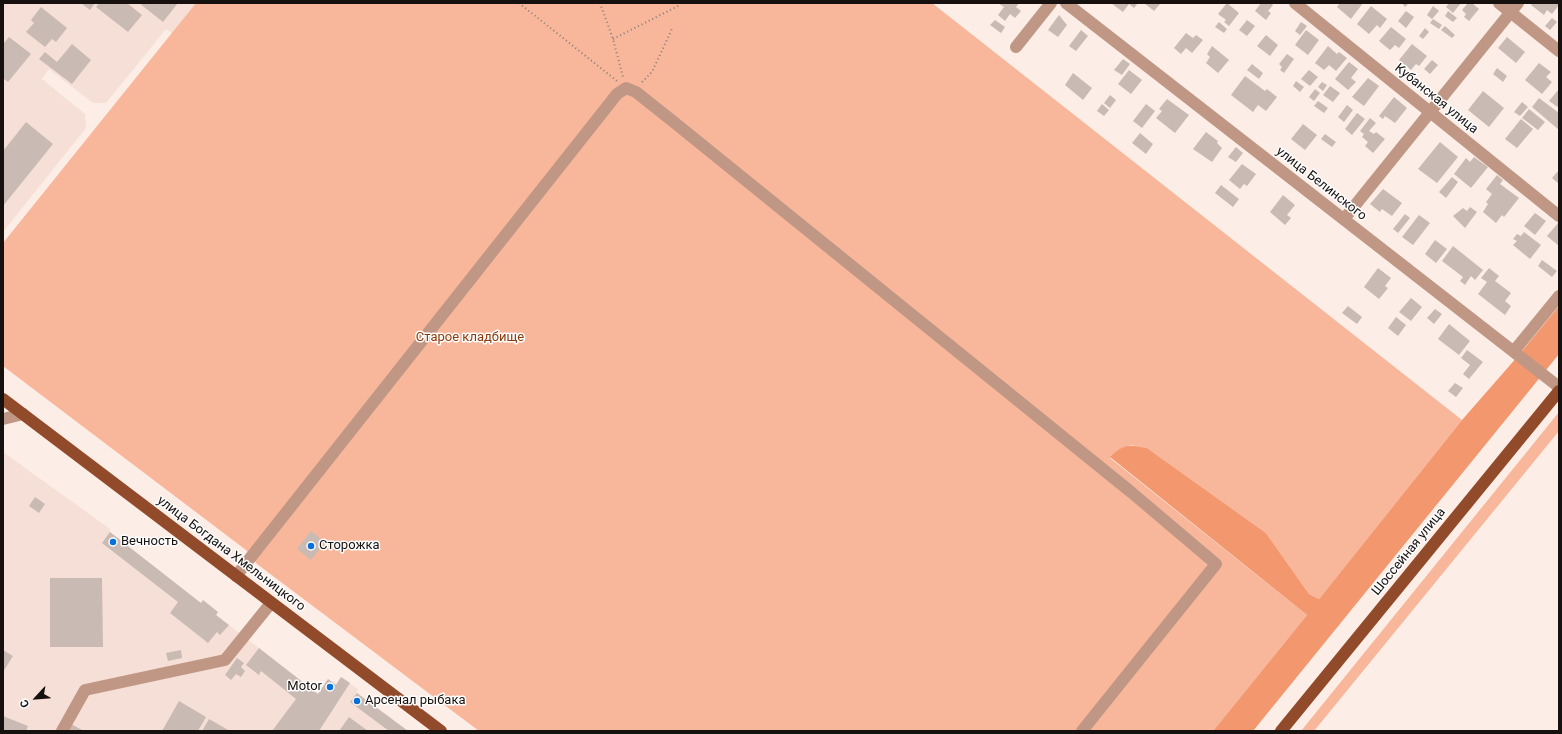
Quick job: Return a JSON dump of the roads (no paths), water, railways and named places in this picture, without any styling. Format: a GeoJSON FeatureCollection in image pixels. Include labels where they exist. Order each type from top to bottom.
{"type":"FeatureCollection","features":[{"type":"Feature","properties":{"kind":"main road","name":"Шоссейная улица"},"geometry":{"type":"LineString","coordinates":[[1281,731],[1559,391]]}},
{"type":"Feature","properties":{"kind":"main road","name":"улица Богдана Хмельницкого"},"geometry":{"type":"LineString","coordinates":[[3,399],[441,731]]}},
{"type":"Feature","properties":{"kind":"street"},"geometry":{"type":"LineString","coordinates":[[1016,47],[1051,3]]}},
{"type":"Feature","properties":{"kind":"street","name":"улица Белинского"},"geometry":{"type":"LineString","coordinates":[[1066,3],[1344,218],[1559,387]]}},
{"type":"Feature","properties":{"kind":"street","name":"Кубанская улица"},"geometry":{"type":"LineString","coordinates":[[1295,3],[1559,216]]}},
{"type":"Feature","properties":{"kind":"street"},"geometry":{"type":"LineString","coordinates":[[1499,3],[1514,8],[1559,51]]}},
{"type":"Feature","properties":{"kind":"street"},"geometry":{"type":"LineString","coordinates":[[1344,218],[1514,8]]}},
{"type":"Feature","properties":{"kind":"street"},"geometry":{"type":"LineString","coordinates":[[236,576],[618,94],[626,88],[634,90],[675,123],[1131,492],[1216,564],[1082,731]]}},
{"type":"Feature","properties":{"kind":"street"},"geometry":{"type":"LineString","coordinates":[[1514,351],[1559,296]]}},
{"type":"Feature","properties":{"kind":"street"},"geometry":{"type":"LineString","coordinates":[[3,419],[23,414]]}},
{"type":"Feature","properties":{"kind":"street"},"geometry":{"type":"LineString","coordinates":[[62,731],[85,690],[225,660],[272,603]]}},
{"type":"Feature","properties":{"kind":"place","name":"Вечность"},"geometry":{"type":"Point","coordinates":[113,542]}},
{"type":"Feature","properties":{"kind":"place","name":"Сторожка"},"geometry":{"type":"Point","coordinates":[311,546]}},
{"type":"Feature","properties":{"kind":"place","name":"Motor"},"geometry":{"type":"Point","coordinates":[330,687]}},
{"type":"Feature","properties":{"kind":"place","name":"Арсенал рыбака"},"geometry":{"type":"Point","coordinates":[357,701]}},
{"type":"Feature","properties":{"kind":"park label","name":"Старое кладбище"},"geometry":{"type":"Point","coordinates":[470,338]}}]}
